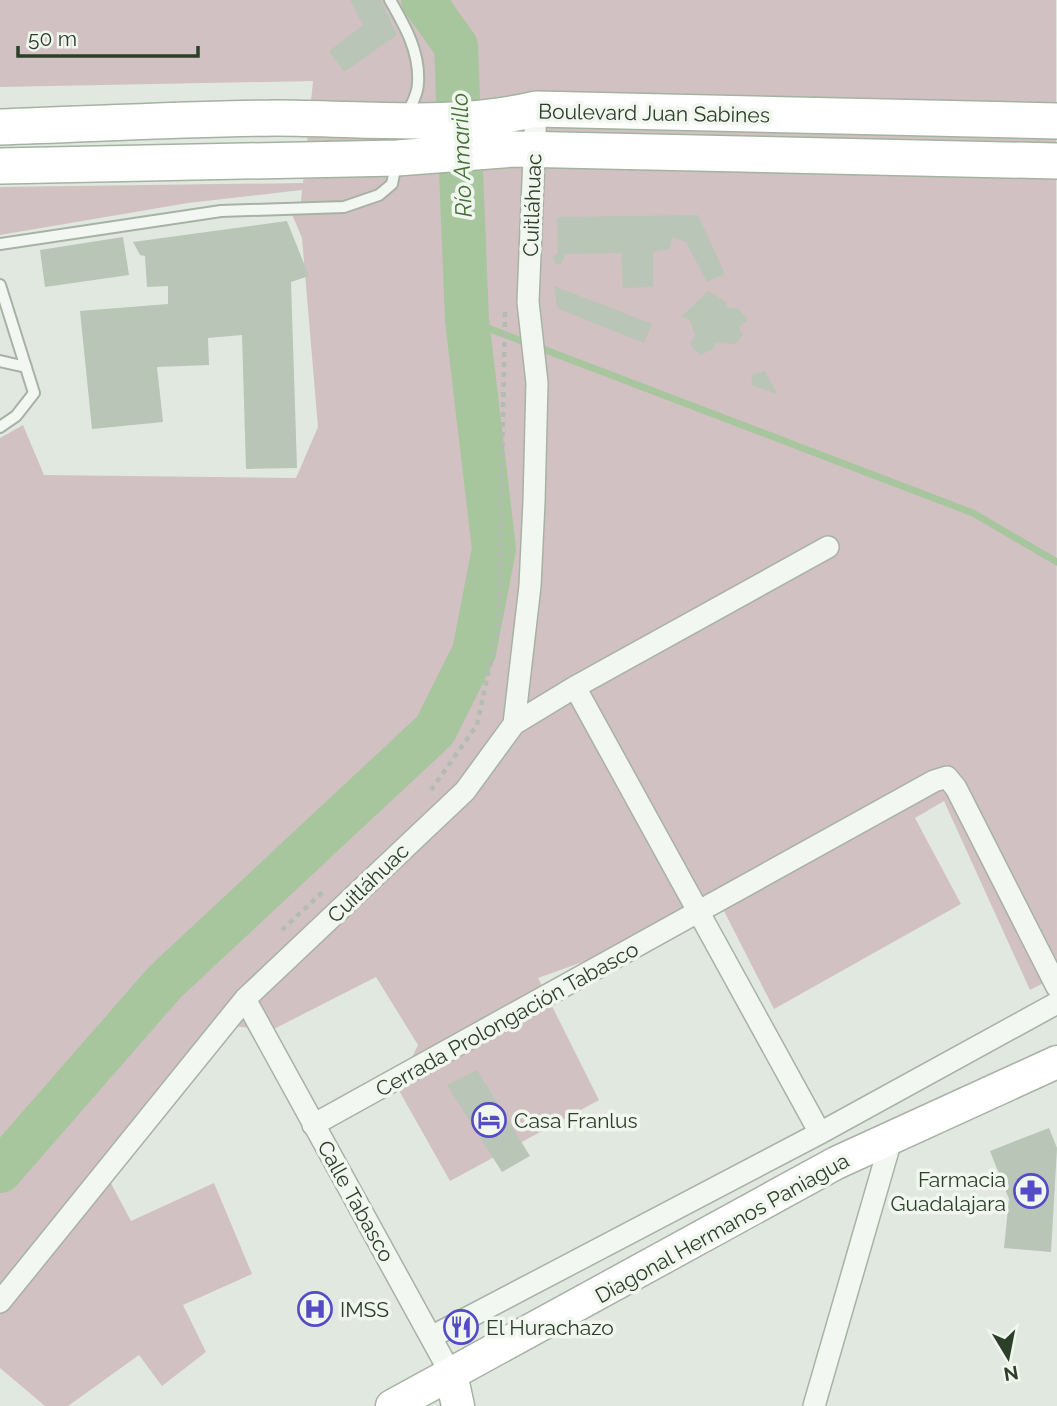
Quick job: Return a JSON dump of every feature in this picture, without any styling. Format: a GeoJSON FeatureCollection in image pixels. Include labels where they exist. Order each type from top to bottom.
{"type":"FeatureCollection","features":[{"type":"Feature","properties":{"kind":"main road","name":"Boulevard Juan Sabines"},"geometry":{"type":"LineString","coordinates":[[0,166],[411,140],[522,112],[1057,121]]}},
{"type":"Feature","properties":{"kind":"main road","name":"Boulevard Juan Sabines"},"geometry":{"type":"LineString","coordinates":[[0,127],[276,118],[411,140],[518,150],[1057,161]]}},
{"type":"Feature","properties":{"kind":"main road","name":"Diagonal Hermanos Paniagua"},"geometry":{"type":"LineString","coordinates":[[392,1406],[836,1163],[1057,1062]]}},
{"type":"Feature","properties":{"kind":"main road","name":"Calle Tabasco"},"geometry":{"type":"LineString","coordinates":[[451,1374],[458,1406]]}},
{"type":"Feature","properties":{"kind":"street","name":"Cuitláhuac"},"geometry":{"type":"LineString","coordinates":[[0,1302],[245,999],[465,791],[514,724],[530,586],[537,383],[528,302],[518,150],[522,112]]}},
{"type":"Feature","properties":{"kind":"street"},"geometry":{"type":"LineString","coordinates":[[514,724],[575,687],[828,547]]}},
{"type":"Feature","properties":{"kind":"street"},"geometry":{"type":"LineString","coordinates":[[575,687],[820,1133]]}},
{"type":"Feature","properties":{"kind":"street","name":"Cerrada Prolongación Tabasco"},"geometry":{"type":"LineString","coordinates":[[313,1125],[934,781],[947,777],[956,788],[1057,987]]}},
{"type":"Feature","properties":{"kind":"street","name":"Calle Tabasco"},"geometry":{"type":"LineString","coordinates":[[245,999],[433,1336],[451,1374]]}},
{"type":"Feature","properties":{"kind":"street"},"geometry":{"type":"LineString","coordinates":[[433,1336],[820,1133],[1057,1003]]}},
{"type":"Feature","properties":{"kind":"street"},"geometry":{"type":"LineString","coordinates":[[814,1406],[891,1140]]}},
{"type":"Feature","properties":{"kind":"lane"},"geometry":{"type":"LineString","coordinates":[[0,244],[221,211],[344,207],[379,195],[392,184],[411,140],[418,83],[411,36],[390,0]]}},
{"type":"Feature","properties":{"kind":"lane"},"geometry":{"type":"LineString","coordinates":[[0,285],[34,393],[16,416],[0,427]]}},
{"type":"Feature","properties":{"kind":"lane"},"geometry":{"type":"LineString","coordinates":[[0,361],[26,367]]}},
{"type":"Feature","properties":{"kind":"path"},"geometry":{"type":"LineString","coordinates":[[423,801],[477,725],[499,622],[502,348],[505,313]]}},
{"type":"Feature","properties":{"kind":"path"},"geometry":{"type":"LineString","coordinates":[[279,933],[337,881]]}},
{"type":"Feature","properties":{"kind":"shaded area"},"geometry":{"type":"Polygon","coordinates":[[[0,0],[1056,0],[1057,976],[1030,990],[944,801],[915,818],[961,904],[774,1009],[724,911],[538,978],[599,1100],[450,1181],[397,1087],[418,1045],[376,977],[270,1031],[235,1026],[107,1176],[131,1221],[214,1183],[252,1274],[183,1305],[206,1352],[162,1386],[139,1355],[68,1406],[45,1406],[0,1368],[0,438],[23,425],[44,475],[296,478],[318,427],[302,238],[291,212],[300,212],[302,190],[188,203],[0,235],[0,187],[303,183],[313,81],[0,87],[0,0]]]}},
{"type":"Feature","properties":{"kind":"building"},"geometry":{"type":"Polygon","coordinates":[[[350,0],[381,0],[397,35],[344,72],[329,51],[363,25],[350,0]]]}},
{"type":"Feature","properties":{"kind":"building"},"geometry":{"type":"Polygon","coordinates":[[[698,215],[725,274],[707,282],[686,242],[672,237],[670,249],[653,252],[653,287],[623,288],[621,253],[565,254],[562,263],[556,265],[553,258],[558,252],[557,217],[698,215]]]}},
{"type":"Feature","properties":{"kind":"building"},"geometry":{"type":"Polygon","coordinates":[[[287,221],[309,276],[291,282],[297,468],[246,469],[242,335],[208,338],[209,365],[157,367],[163,422],[92,429],[80,311],[168,304],[168,286],[147,287],[145,256],[140,255],[133,242],[287,221]]]}},
{"type":"Feature","properties":{"kind":"building"},"geometry":{"type":"Polygon","coordinates":[[[123,237],[129,275],[45,287],[40,250],[123,237]]]}},
{"type":"Feature","properties":{"kind":"building"},"geometry":{"type":"Polygon","coordinates":[[[554,286],[652,324],[644,343],[557,308],[554,286]]]}},
{"type":"Feature","properties":{"kind":"building"},"geometry":{"type":"Polygon","coordinates":[[[708,291],[725,301],[727,308],[738,308],[748,320],[739,327],[743,335],[735,344],[715,343],[714,349],[700,355],[690,344],[695,336],[690,321],[682,316],[708,291]]]}},
{"type":"Feature","properties":{"kind":"building"},"geometry":{"type":"Polygon","coordinates":[[[765,371],[777,394],[751,385],[753,374],[765,371]]]}},
{"type":"Feature","properties":{"kind":"building","name":"Casa Franlus"},"geometry":{"type":"Polygon","coordinates":[[[477,1070],[530,1156],[502,1172],[447,1085],[477,1070]]]}},
{"type":"Feature","properties":{"kind":"building","name":"Farmacia Guadalajara"},"geometry":{"type":"Polygon","coordinates":[[[1049,1128],[1057,1148],[1051,1252],[1004,1248],[1009,1199],[990,1151],[1049,1128]]]}},
{"type":"Feature","properties":{"kind":"waterway","name":"Río Amarillo"},"geometry":{"type":"LineString","coordinates":[[0,1171],[165,982],[435,730],[474,652],[494,549],[467,320],[456,46],[423,0]]}},
{"type":"Feature","properties":{"kind":"waterway"},"geometry":{"type":"LineString","coordinates":[[467,320],[973,513],[1057,562]]}},
{"type":"Feature","properties":{"kind":"place","name":"Casa Franlus"},"geometry":{"type":"Point","coordinates":[489,1120]}},
{"type":"Feature","properties":{"kind":"place","name":"Farmacia Guadalajara"},"geometry":{"type":"Point","coordinates":[1031,1191]}},
{"type":"Feature","properties":{"kind":"place","name":"IMSS"},"geometry":{"type":"Point","coordinates":[315,1309]}},
{"type":"Feature","properties":{"kind":"place","name":"El Hurachazo"},"geometry":{"type":"Point","coordinates":[461,1327]}}]}
